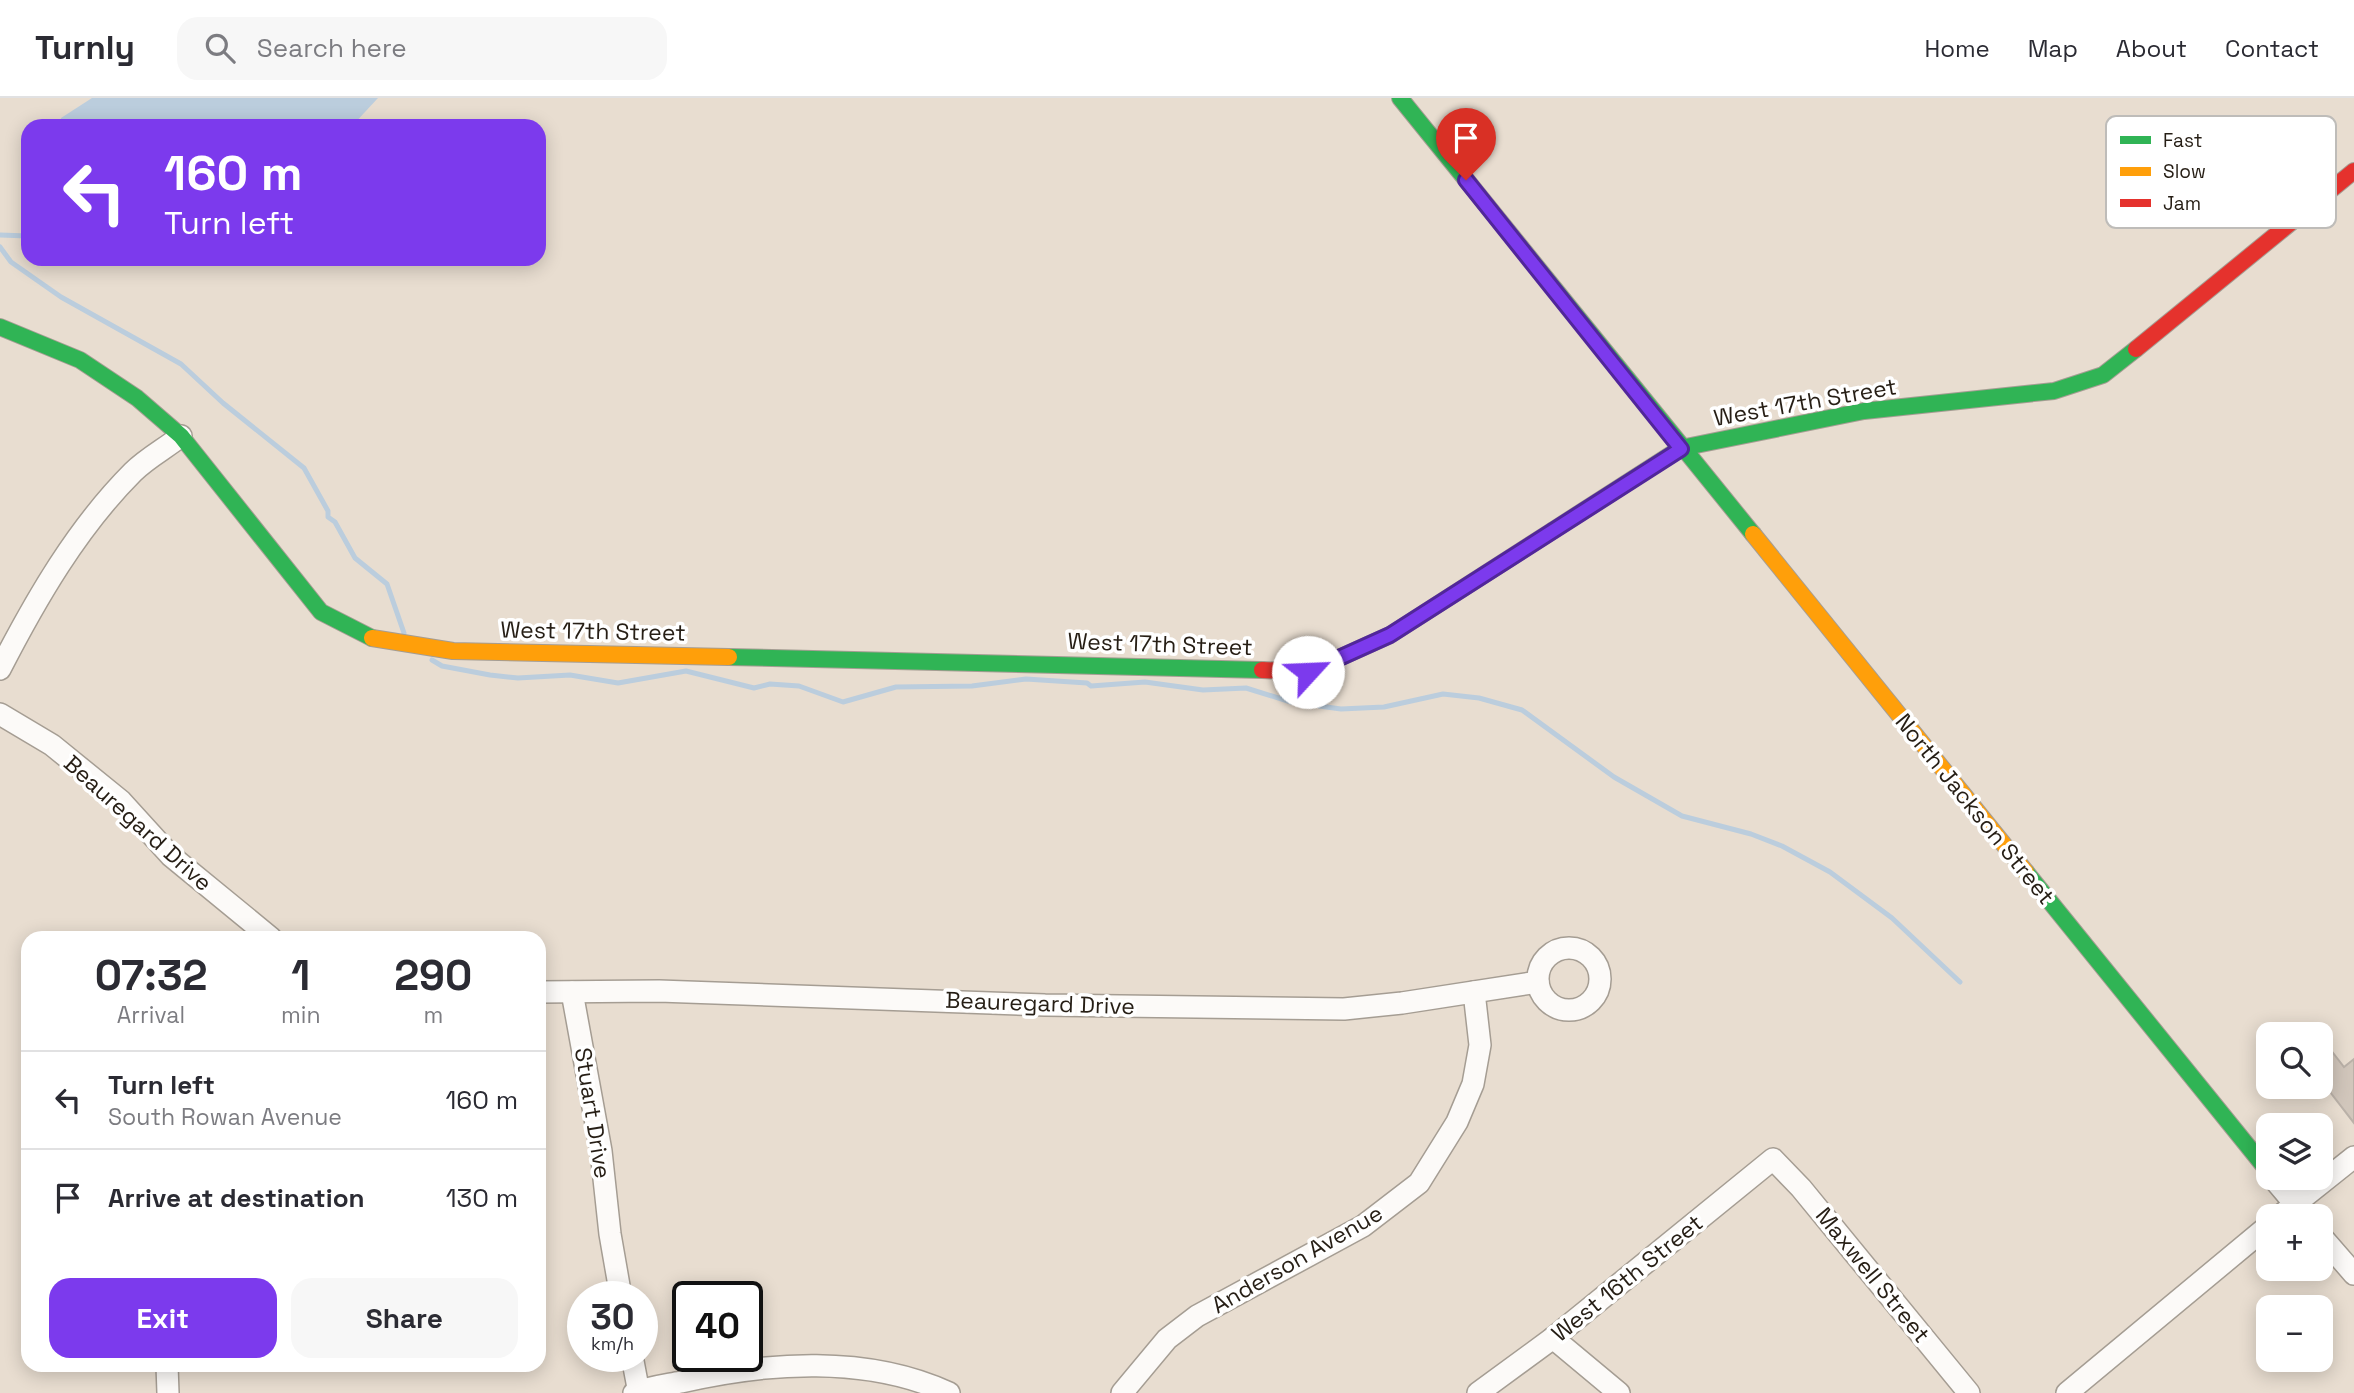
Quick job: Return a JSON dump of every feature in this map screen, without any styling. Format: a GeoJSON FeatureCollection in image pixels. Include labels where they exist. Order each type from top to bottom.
{"type":"FeatureCollection","features":[{"type":"Feature","properties":{"kind":"street","name":"North Jackson Street"},"geometry":{"type":"LineString","coordinates":[[1400,98],[1681,449],[2256,1156]]}},
{"type":"Feature","properties":{"kind":"street","name":"West 17th Street"},"geometry":{"type":"LineString","coordinates":[[2336,186],[2354,171]]}},
{"type":"Feature","properties":{"kind":"street","name":"West 17th Street"},"geometry":{"type":"LineString","coordinates":[[0,327],[80,360],[137,398],[181,436],[321,612],[366,636],[453,651],[1046,663],[1308,672],[1390,635],[1681,449],[1864,411],[2054,391],[2103,375],[2284,228]]}},
{"type":"Feature","properties":{"kind":"street"},"geometry":{"type":"LineString","coordinates":[[0,669],[38,597],[90,524],[134,471],[181,436]]}},
{"type":"Feature","properties":{"kind":"street","name":"Beauregard Drive"},"geometry":{"type":"LineString","coordinates":[[0,714],[52,745],[121,801],[171,856],[262,931]]}},
{"type":"Feature","properties":{"kind":"street","name":"Beauregard Drive"},"geometry":{"type":"LineString","coordinates":[[546,992],[659,991],[1045,1004],[1344,1009],[1538,982]]}},
{"type":"Feature","properties":{"kind":"street","name":"Stuart Drive"},"geometry":{"type":"LineString","coordinates":[[572,992],[601,1152],[618,1281]]}},
{"type":"Feature","properties":{"kind":"street","name":"Anderson Avenue"},"geometry":{"type":"LineString","coordinates":[[1122,1393],[1167,1339],[1197,1316],[1363,1226],[1419,1183],[1457,1122],[1473,1084],[1480,1045],[1474,992]]}},
{"type":"Feature","properties":{"kind":"street"},"geometry":{"type":"LineString","coordinates":[[2302,1204],[2354,1157]]}},
{"type":"Feature","properties":{"kind":"street","name":"West 16th Street"},"geometry":{"type":"LineString","coordinates":[[1478,1393],[1553,1338],[1773,1159]]}},
{"type":"Feature","properties":{"kind":"street","name":"Maxwell Street"},"geometry":{"type":"LineString","coordinates":[[1773,1159],[1801,1188],[1969,1393]]}},
{"type":"Feature","properties":{"kind":"street"},"geometry":{"type":"LineString","coordinates":[[2067,1393],[2256,1236]]}},
{"type":"Feature","properties":{"kind":"street"},"geometry":{"type":"LineString","coordinates":[[2333,1250],[2354,1274]]}},
{"type":"Feature","properties":{"kind":"street"},"geometry":{"type":"LineString","coordinates":[[1553,1338],[1619,1393]]}},
{"type":"Feature","properties":{"kind":"street"},"geometry":{"type":"LineString","coordinates":[[634,1372],[637,1392],[731,1370],[804,1366],[877,1371],[949,1393]]}},
{"type":"Feature","properties":{"kind":"street"},"geometry":{"type":"LineString","coordinates":[[167,1372],[168,1393]]}},
{"type":"Feature","properties":{"kind":"water"},"geometry":{"type":"Polygon","coordinates":[[[92,98],[378,98],[358,119],[61,118],[92,98]]]}},
{"type":"Feature","properties":{"kind":"building"},"geometry":{"type":"Polygon","coordinates":[[[2333,1053],[2344,1067],[2354,1059],[2354,1123],[2333,1096],[2333,1053]]]}},
{"type":"Feature","properties":{"kind":"waterway"},"geometry":{"type":"LineString","coordinates":[[0,235],[21,236]]}},
{"type":"Feature","properties":{"kind":"waterway"},"geometry":{"type":"LineString","coordinates":[[0,247],[11,262],[61,297],[181,364],[223,403],[304,468],[328,511],[328,517],[335,522],[355,558],[387,584],[404,633]]}},
{"type":"Feature","properties":{"kind":"waterway"},"geometry":{"type":"LineString","coordinates":[[432,660],[442,666],[490,675],[518,678],[570,675],[618,683],[686,671],[754,688],[770,684],[799,686],[843,702],[896,687],[972,686],[1026,679],[1087,683],[1091,686],[1145,682],[1203,690],[1246,688],[1291,702]]}},
{"type":"Feature","properties":{"kind":"waterway"},"geometry":{"type":"LineString","coordinates":[[1319,706],[1341,709],[1384,707],[1443,694],[1479,698],[1522,710],[1614,777],[1682,816],[1751,834],[1782,846],[1830,872],[1892,918],[1960,982]]}},
{"type":"Feature","properties":{"kind":"traffic: fast"},"geometry":{"type":"LineString","coordinates":[[1400,98],[1753,534]]}},
{"type":"Feature","properties":{"kind":"traffic: fast"},"geometry":{"type":"LineString","coordinates":[[0,327],[80,360],[137,398],[181,436],[321,612],[372,638]]}},
{"type":"Feature","properties":{"kind":"traffic: fast"},"geometry":{"type":"LineString","coordinates":[[1552,531],[1681,448],[1864,411],[2054,391],[2103,375],[2136,349]]}},
{"type":"Feature","properties":{"kind":"traffic: fast"},"geometry":{"type":"LineString","coordinates":[[729,657],[1262,670]]}},
{"type":"Feature","properties":{"kind":"traffic: fast"},"geometry":{"type":"LineString","coordinates":[[2026,872],[2256,1156]]}},
{"type":"Feature","properties":{"kind":"traffic: slow"},"geometry":{"type":"LineString","coordinates":[[1753,534],[2026,872]]}},
{"type":"Feature","properties":{"kind":"traffic: slow"},"geometry":{"type":"LineString","coordinates":[[372,638],[453,651],[729,657]]}},
{"type":"Feature","properties":{"kind":"traffic: jam"},"geometry":{"type":"LineString","coordinates":[[2336,186],[2354,171]]}},
{"type":"Feature","properties":{"kind":"traffic: jam"},"geometry":{"type":"LineString","coordinates":[[2136,349],[2284,228]]}},
{"type":"Feature","properties":{"kind":"traffic: jam"},"geometry":{"type":"LineString","coordinates":[[1262,670],[1308,672],[1390,635],[1552,531]]}},
{"type":"Feature","properties":{"kind":"route"},"geometry":{"type":"LineString","coordinates":[[1308,672],[1390,635],[1681,449],[1466,180]]}}]}
